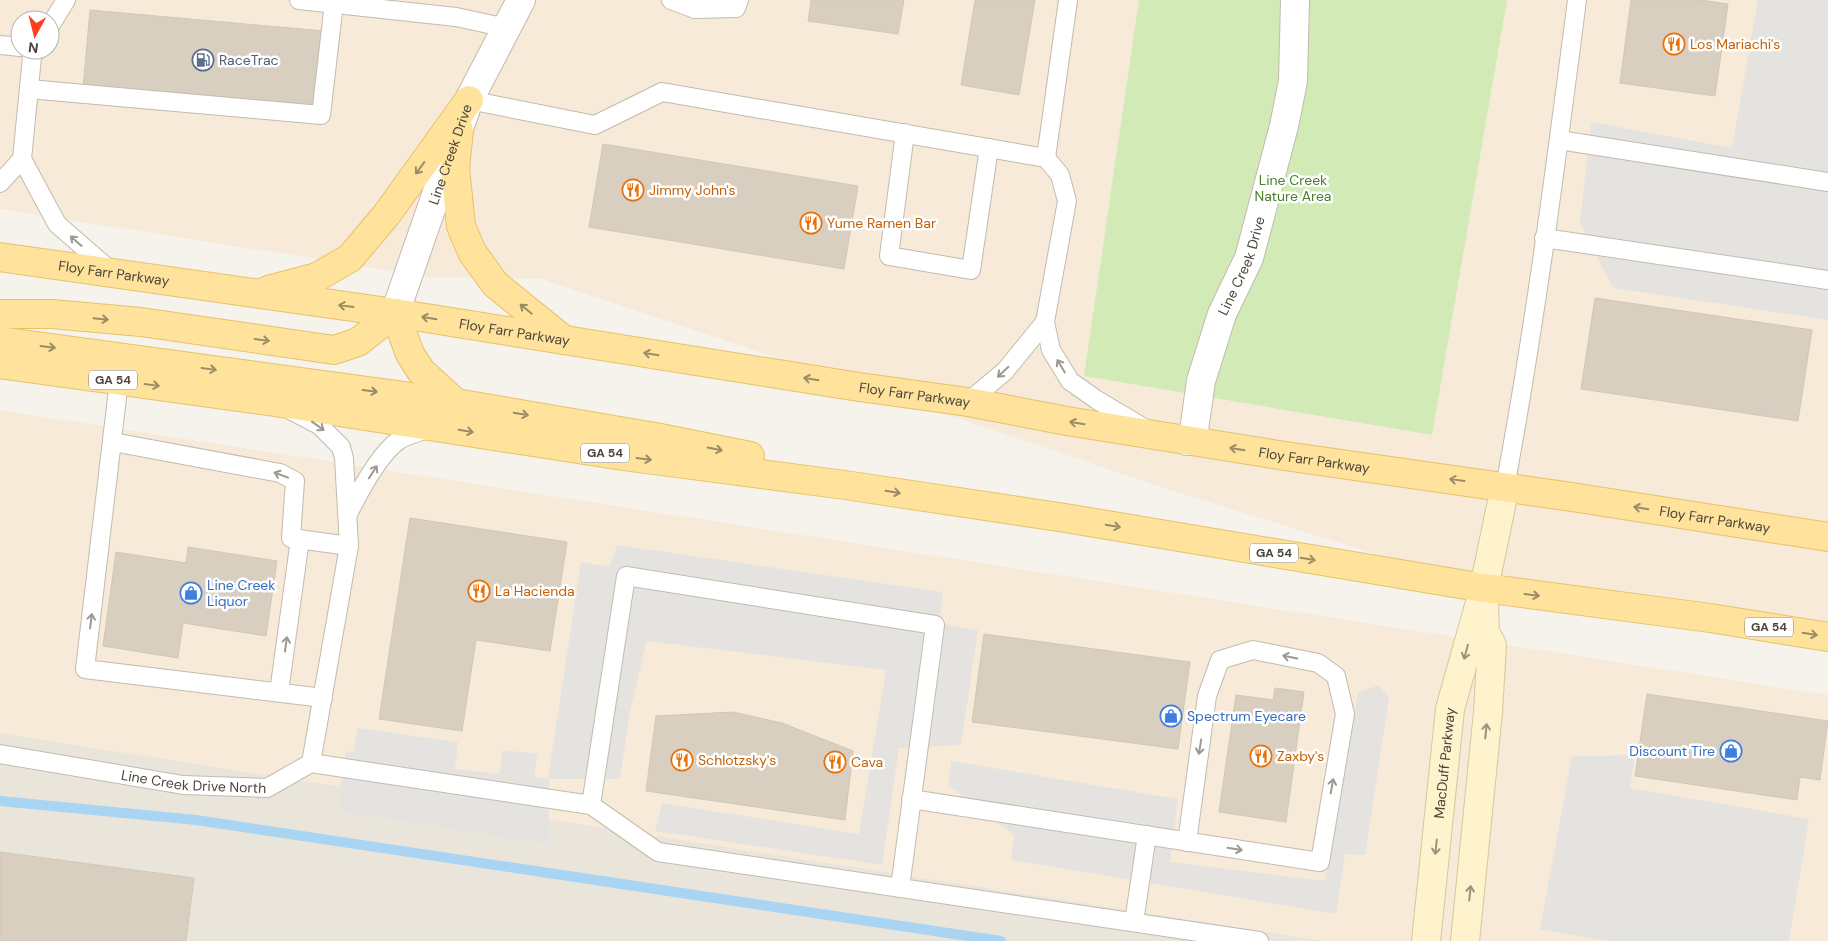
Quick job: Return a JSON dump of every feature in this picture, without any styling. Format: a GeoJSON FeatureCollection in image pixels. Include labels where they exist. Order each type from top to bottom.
{"type":"FeatureCollection","features":[{"type":"Feature","properties":{"kind":"main road"},"geometry":{"type":"LineString","coordinates":[[257,293],[317,277],[350,258],[387,214],[469,100]]}},
{"type":"Feature","properties":{"kind":"main road"},"geometry":{"type":"LineString","coordinates":[[459,130],[455,168],[461,226],[472,252],[495,284],[564,340]]}},
{"type":"Feature","properties":{"kind":"main road","name":"Floy Farr Parkway"},"geometry":{"type":"LineString","coordinates":[[0,256],[395,313],[859,387],[968,402],[1187,441],[1505,487],[1828,537]]}},
{"type":"Feature","properties":{"kind":"main road"},"geometry":{"type":"LineString","coordinates":[[0,314],[52,314],[141,322],[334,350],[358,342],[395,313],[410,354],[421,371],[456,402]]}},
{"type":"Feature","properties":{"kind":"main road","name":"GA 54"},"geometry":{"type":"LineString","coordinates":[[0,341],[456,402],[655,437],[761,458],[844,485]]}},
{"type":"Feature","properties":{"kind":"main road","name":"GA 54"},"geometry":{"type":"LineString","coordinates":[[0,364],[276,402],[623,456],[844,485],[1065,518],[1484,588],[1710,618],[1828,637]]}},
{"type":"Feature","properties":{"kind":"street","name":"Line Creek Drive"},"geometry":{"type":"LineString","coordinates":[[1187,441],[1194,430],[1202,381],[1222,314],[1249,258],[1284,126],[1293,81],[1295,0]]}},
{"type":"Feature","properties":{"kind":"street","name":"Line Creek Drive"},"geometry":{"type":"LineString","coordinates":[[395,313],[469,100],[521,1]]}},
{"type":"Feature","properties":{"kind":"street","name":"MacDuff Parkway"},"geometry":{"type":"LineString","coordinates":[[1426,941],[1450,709],[1484,588],[1505,487]]}},
{"type":"Feature","properties":{"kind":"street","name":"MacDuff Parkway"},"geometry":{"type":"LineString","coordinates":[[1465,941],[1488,712],[1492,645],[1485,632],[1484,588]]}},
{"type":"Feature","properties":{"kind":"lane"},"geometry":{"type":"LineString","coordinates":[[299,0],[456,18],[507,28]]}},
{"type":"Feature","properties":{"kind":"lane"},"geometry":{"type":"LineString","coordinates":[[671,0],[695,9],[736,8],[739,0]]}},
{"type":"Feature","properties":{"kind":"lane"},"geometry":{"type":"LineString","coordinates":[[1046,158],[1068,0]]}},
{"type":"Feature","properties":{"kind":"lane"},"geometry":{"type":"LineString","coordinates":[[1505,487],[1519,412],[1559,140],[1577,0]]}},
{"type":"Feature","properties":{"kind":"lane"},"geometry":{"type":"LineString","coordinates":[[29,89],[321,115],[334,3]]}},
{"type":"Feature","properties":{"kind":"lane"},"geometry":{"type":"LineString","coordinates":[[32,60],[22,159],[57,224],[113,273]]}},
{"type":"Feature","properties":{"kind":"lane"},"geometry":{"type":"LineString","coordinates":[[469,100],[596,125],[662,92],[1046,158],[1060,175],[1067,201],[1045,322],[1051,350],[1070,381],[1097,400],[1156,435]]}},
{"type":"Feature","properties":{"kind":"lane"},"geometry":{"type":"LineString","coordinates":[[905,133],[889,256],[971,270],[989,148]]}},
{"type":"Feature","properties":{"kind":"lane"},"geometry":{"type":"LineString","coordinates":[[1559,140],[1828,182]]}},
{"type":"Feature","properties":{"kind":"lane"},"geometry":{"type":"LineString","coordinates":[[0,183],[22,159]]}},
{"type":"Feature","properties":{"kind":"lane"},"geometry":{"type":"LineString","coordinates":[[1544,238],[1828,280]]}},
{"type":"Feature","properties":{"kind":"lane"},"geometry":{"type":"LineString","coordinates":[[968,402],[1004,372],[1045,322]]}},
{"type":"Feature","properties":{"kind":"lane"},"geometry":{"type":"LineString","coordinates":[[119,380],[85,669],[323,698]]}},
{"type":"Feature","properties":{"kind":"lane"},"geometry":{"type":"LineString","coordinates":[[276,402],[319,425],[341,447],[344,458],[349,546],[311,763],[591,805],[658,852],[1258,941]]}},
{"type":"Feature","properties":{"kind":"lane"},"geometry":{"type":"LineString","coordinates":[[348,514],[358,494],[387,450],[400,439],[434,426]]}},
{"type":"Feature","properties":{"kind":"lane"},"geometry":{"type":"LineString","coordinates":[[113,442],[280,473],[296,481],[291,538],[349,546]]}},
{"type":"Feature","properties":{"kind":"lane"},"geometry":{"type":"LineString","coordinates":[[280,692],[300,539]]}},
{"type":"Feature","properties":{"kind":"lane"},"geometry":{"type":"LineString","coordinates":[[591,805],[626,576],[935,625],[900,888]]}},
{"type":"Feature","properties":{"kind":"lane"},"geometry":{"type":"LineString","coordinates":[[912,799],[1187,842],[1320,862],[1345,714],[1336,676],[1318,663],[1253,650],[1220,660],[1207,696],[1187,842]]}},
{"type":"Feature","properties":{"kind":"lane","name":"Line Creek Drive North"},"geometry":{"type":"LineString","coordinates":[[0,754],[183,785],[267,788],[311,763]]}},
{"type":"Feature","properties":{"kind":"lane"},"geometry":{"type":"LineString","coordinates":[[1134,922],[1147,835]]}},
{"type":"Feature","properties":{"kind":"shaded area"},"geometry":{"type":"Polygon","coordinates":[[[0,0],[1140,0],[1084,376],[1432,435],[1507,0],[1828,0],[1828,627],[1484,588],[1186,495],[541,279],[431,277],[0,209],[0,0]]]}},
{"type":"Feature","properties":{"kind":"shaded area"},"geometry":{"type":"Polygon","coordinates":[[[1758,0],[1828,0],[1828,320],[1613,288],[1580,223],[1591,122],[1732,148],[1758,0]]]}},
{"type":"Feature","properties":{"kind":"shaded area"},"geometry":{"type":"Polygon","coordinates":[[[0,410],[1828,695],[1828,941],[1326,941],[0,733],[0,410]]]}},
{"type":"Feature","properties":{"kind":"shaded area"},"geometry":{"type":"Polygon","coordinates":[[[617,545],[943,592],[939,623],[978,630],[961,745],[899,748],[882,865],[655,831],[662,803],[859,834],[886,670],[647,641],[630,711],[620,779],[549,779],[549,844],[339,811],[339,791],[346,751],[353,752],[358,728],[458,742],[455,769],[499,774],[503,750],[537,754],[534,777],[548,779],[581,562],[610,567],[617,545]]]}},
{"type":"Feature","properties":{"kind":"shaded area"},"geometry":{"type":"Polygon","coordinates":[[[1379,685],[1389,698],[1365,855],[1345,854],[1336,914],[1011,860],[1014,835],[948,785],[951,761],[1178,799],[1170,862],[1325,881],[1358,693],[1379,685]]]}},
{"type":"Feature","properties":{"kind":"shaded area"},"geometry":{"type":"Polygon","coordinates":[[[0,733],[1326,941],[0,941],[0,733]]]}},
{"type":"Feature","properties":{"kind":"shaded area"},"geometry":{"type":"Polygon","coordinates":[[[1635,755],[1630,788],[1809,819],[1789,941],[1606,941],[1540,929],[1572,756],[1635,755]]]}},
{"type":"Feature","properties":{"kind":"green space","name":"Line Creek Nature Area"},"geometry":{"type":"Polygon","coordinates":[[[1139,0],[1507,0],[1432,435],[1084,376],[1139,0]]]}},
{"type":"Feature","properties":{"kind":"building"},"geometry":{"type":"Polygon","coordinates":[[[811,0],[904,0],[898,34],[808,21],[811,0]]]}},
{"type":"Feature","properties":{"kind":"building"},"geometry":{"type":"Polygon","coordinates":[[[975,0],[1035,0],[1019,95],[961,85],[975,0]]]}},
{"type":"Feature","properties":{"kind":"building","name":"Los Mariachi's"},"geometry":{"type":"Polygon","coordinates":[[[1631,0],[1700,0],[1728,4],[1715,96],[1620,83],[1631,0]]]}},
{"type":"Feature","properties":{"kind":"building","name":"RaceTrac"},"geometry":{"type":"Polygon","coordinates":[[[90,10],[324,31],[316,111],[83,89],[90,10]]]}},
{"type":"Feature","properties":{"kind":"building"},"geometry":{"type":"Polygon","coordinates":[[[603,144],[858,186],[844,269],[589,227],[603,144]]]}},
{"type":"Feature","properties":{"kind":"building"},"geometry":{"type":"Polygon","coordinates":[[[1595,298],[1812,330],[1798,421],[1581,389],[1595,298]]]}},
{"type":"Feature","properties":{"kind":"building","name":"La Hacienda"},"geometry":{"type":"Polygon","coordinates":[[[410,518],[567,542],[550,651],[476,640],[462,731],[379,719],[410,518]]]}},
{"type":"Feature","properties":{"kind":"building","name":"Line Creek Liquor"},"geometry":{"type":"Polygon","coordinates":[[[188,547],[277,561],[266,636],[183,623],[178,658],[103,646],[116,552],[186,563],[188,547]]]}},
{"type":"Feature","properties":{"kind":"building"},"geometry":{"type":"Polygon","coordinates":[[[984,634],[1190,662],[1178,749],[972,722],[984,634]]]}},
{"type":"Feature","properties":{"kind":"building","name":"Zaxby's"},"geometry":{"type":"Polygon","coordinates":[[[1275,688],[1304,692],[1286,822],[1219,812],[1236,695],[1273,700],[1275,688]]]}},
{"type":"Feature","properties":{"kind":"building","name":"Discount Tire"},"geometry":{"type":"Polygon","coordinates":[[[1647,694],[1828,721],[1820,780],[1800,777],[1797,800],[1635,776],[1647,694]]]}},
{"type":"Feature","properties":{"kind":"building"},"geometry":{"type":"Polygon","coordinates":[[[733,712],[782,723],[853,751],[845,820],[646,791],[656,716],[733,712]]]}},
{"type":"Feature","properties":{"kind":"building"},"geometry":{"type":"Polygon","coordinates":[[[0,852],[194,878],[186,941],[0,941],[0,852]]]}},
{"type":"Feature","properties":{"kind":"waterway"},"geometry":{"type":"LineString","coordinates":[[0,801],[196,820],[1001,941]]}},
{"type":"Feature","properties":{"kind":"place","name":"Los Mariachi's"},"geometry":{"type":"Point","coordinates":[1674,44]}},
{"type":"Feature","properties":{"kind":"place","name":"RaceTrac"},"geometry":{"type":"Point","coordinates":[203,60]}},
{"type":"Feature","properties":{"kind":"place","name":"Jimmy John's"},"geometry":{"type":"Point","coordinates":[633,190]}},
{"type":"Feature","properties":{"kind":"place","name":"Yume Ramen Bar"},"geometry":{"type":"Point","coordinates":[811,223]}},
{"type":"Feature","properties":{"kind":"place","name":"La Hacienda"},"geometry":{"type":"Point","coordinates":[479,591]}},
{"type":"Feature","properties":{"kind":"place","name":"Line Creek Liquor"},"geometry":{"type":"Point","coordinates":[191,593]}},
{"type":"Feature","properties":{"kind":"place","name":"Spectrum Eyecare"},"geometry":{"type":"Point","coordinates":[1171,716]}},
{"type":"Feature","properties":{"kind":"place","name":"Discount Tire"},"geometry":{"type":"Point","coordinates":[1731,751]}},
{"type":"Feature","properties":{"kind":"place","name":"Zaxby's"},"geometry":{"type":"Point","coordinates":[1261,756]}},
{"type":"Feature","properties":{"kind":"place","name":"Schlotzsky's"},"geometry":{"type":"Point","coordinates":[682,760]}},
{"type":"Feature","properties":{"kind":"place","name":"Cava"},"geometry":{"type":"Point","coordinates":[835,762]}}]}
